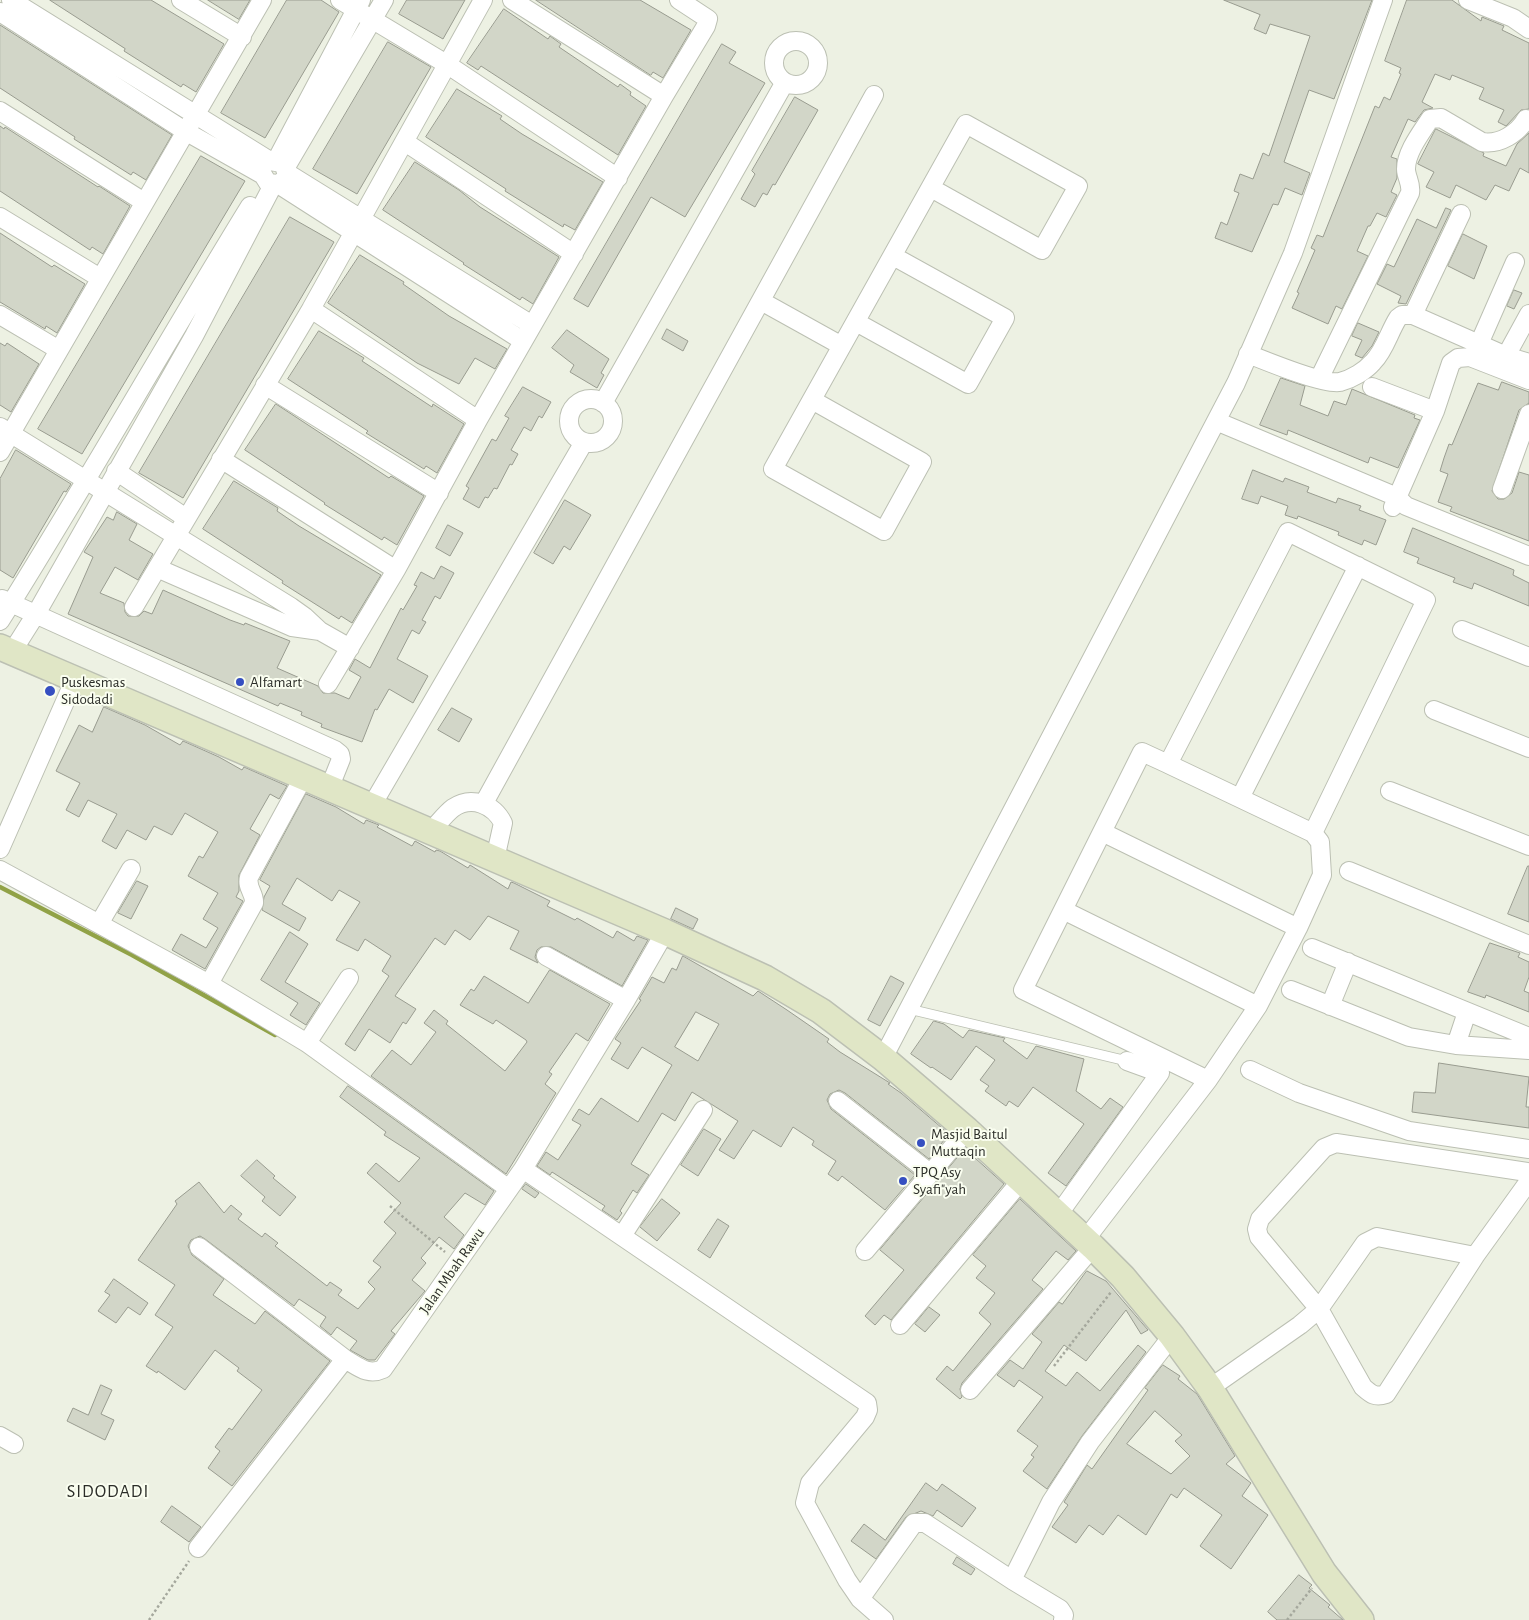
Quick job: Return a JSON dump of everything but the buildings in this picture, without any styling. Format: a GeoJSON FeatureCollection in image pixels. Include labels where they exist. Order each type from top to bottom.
{"type":"FeatureCollection","features":[{"type":"Feature","properties":{"kind":"street"},"geometry":{"type":"LineString","coordinates":[[11,0],[195,115],[275,173],[352,234],[423,268],[532,325]]}},
{"type":"Feature","properties":{"kind":"street"},"geometry":{"type":"LineString","coordinates":[[181,0],[242,37]]}},
{"type":"Feature","properties":{"kind":"street"},"geometry":{"type":"LineString","coordinates":[[0,452],[6,430],[59,350],[262,0]]}},
{"type":"Feature","properties":{"kind":"street"},"geometry":{"type":"LineString","coordinates":[[340,0],[358,5],[372,20],[448,65],[618,178]]}},
{"type":"Feature","properties":{"kind":"street"},"geometry":{"type":"LineString","coordinates":[[0,621],[6,601],[88,480],[176,326],[384,0]]}},
{"type":"Feature","properties":{"kind":"street"},"geometry":{"type":"LineString","coordinates":[[134,607],[311,309],[483,0]]}},
{"type":"Feature","properties":{"kind":"street"},"geometry":{"type":"LineString","coordinates":[[512,0],[664,96]]}},
{"type":"Feature","properties":{"kind":"street"},"geometry":{"type":"LineString","coordinates":[[328,684],[396,570],[532,325],[706,26],[708,19],[679,0]]}},
{"type":"Feature","properties":{"kind":"street"},"geometry":{"type":"LineString","coordinates":[[883,1058],[1214,425],[1272,304],[1293,253],[1383,0]]}},
{"type":"Feature","properties":{"kind":"street"},"geometry":{"type":"LineString","coordinates":[[1468,0],[1513,18],[1529,29]]}},
{"type":"Feature","properties":{"kind":"street"},"geometry":{"type":"LineString","coordinates":[[358,5],[194,336],[36,614],[6,650],[664,932],[765,978],[821,1011],[883,1058],[967,1130],[1089,1244],[1123,1277],[1172,1336],[1218,1383],[1324,1574],[1361,1620]]}},
{"type":"Feature","properties":{"kind":"street"},"geometry":{"type":"LineString","coordinates":[[0,12],[186,131],[275,173],[361,218],[423,268],[524,341]]}},
{"type":"Feature","properties":{"kind":"street"},"geometry":{"type":"LineString","coordinates":[[603,403],[785,82]]}},
{"type":"Feature","properties":{"kind":"street"},"geometry":{"type":"LineString","coordinates":[[484,803],[874,95]]}},
{"type":"Feature","properties":{"kind":"street"},"geometry":{"type":"LineString","coordinates":[[0,111],[144,202]]}},
{"type":"Feature","properties":{"kind":"street"},"geometry":{"type":"LineString","coordinates":[[1319,379],[1410,192],[1406,168],[1409,156],[1430,119],[1441,118],[1482,142],[1489,143],[1516,133],[1526,119]]}},
{"type":"Feature","properties":{"kind":"street"},"geometry":{"type":"LineString","coordinates":[[812,400],[922,462],[884,531],[773,469],[966,124],[1078,186],[1042,250],[931,188]]}},
{"type":"Feature","properties":{"kind":"street"},"geometry":{"type":"LineString","coordinates":[[405,142],[574,254]]}},
{"type":"Feature","properties":{"kind":"street"},"geometry":{"type":"LineString","coordinates":[[1413,315],[1461,214]]}},
{"type":"Feature","properties":{"kind":"street"},"geometry":{"type":"LineString","coordinates":[[0,217],[100,278]]}},
{"type":"Feature","properties":{"kind":"street"},"geometry":{"type":"LineString","coordinates":[[856,322],[968,384],[996,335],[1005,318],[893,256]]}},
{"type":"Feature","properties":{"kind":"street"},"geometry":{"type":"LineString","coordinates":[[1478,344],[1515,262]]}},
{"type":"Feature","properties":{"kind":"street"},"geometry":{"type":"LineString","coordinates":[[761,301],[842,346]]}},
{"type":"Feature","properties":{"kind":"street"},"geometry":{"type":"LineString","coordinates":[[311,309],[478,420]]}},
{"type":"Feature","properties":{"kind":"street"},"geometry":{"type":"LineString","coordinates":[[1506,356],[1529,314]]}},
{"type":"Feature","properties":{"kind":"street"},"geometry":{"type":"LineString","coordinates":[[0,315],[59,350]]}},
{"type":"Feature","properties":{"kind":"street"},"geometry":{"type":"LineString","coordinates":[[1248,354],[1319,379],[1339,382],[1359,374],[1373,363],[1381,353],[1398,318],[1402,315],[1413,315],[1506,356],[1529,363]]}},
{"type":"Feature","properties":{"kind":"street"},"geometry":{"type":"LineString","coordinates":[[176,326],[194,336]]}},
{"type":"Feature","properties":{"kind":"street"},"geometry":{"type":"LineString","coordinates":[[1399,503],[1435,410],[1450,363],[1458,358],[1470,357],[1529,380]]}},
{"type":"Feature","properties":{"kind":"street"},"geometry":{"type":"LineString","coordinates":[[265,385],[439,493]]}},
{"type":"Feature","properties":{"kind":"street"},"geometry":{"type":"LineString","coordinates":[[1372,386],[1435,410]]}},
{"type":"Feature","properties":{"kind":"street"},"geometry":{"type":"LineString","coordinates":[[593,399],[603,403],[610,409],[613,427],[609,435],[602,441],[584,442],[575,436],[570,427],[572,412],[583,401],[593,399]]}},
{"type":"Feature","properties":{"kind":"street"},"geometry":{"type":"LineString","coordinates":[[1502,489],[1529,414]]}},
{"type":"Feature","properties":{"kind":"street"},"geometry":{"type":"LineString","coordinates":[[1214,425],[1529,556]]}},
{"type":"Feature","properties":{"kind":"street"},"geometry":{"type":"LineString","coordinates":[[6,430],[291,607],[320,631],[350,648]]}},
{"type":"Feature","properties":{"kind":"street"},"geometry":{"type":"LineString","coordinates":[[371,807],[584,442]]}},
{"type":"Feature","properties":{"kind":"street"},"geometry":{"type":"LineString","coordinates":[[221,460],[396,570]]}},
{"type":"Feature","properties":{"kind":"street"},"geometry":{"type":"LineString","coordinates":[[116,471],[186,518]]}},
{"type":"Feature","properties":{"kind":"street"},"geometry":{"type":"LineString","coordinates":[[1168,764],[1288,532],[1426,600],[1313,833]]}},
{"type":"Feature","properties":{"kind":"street"},"geometry":{"type":"LineString","coordinates":[[1240,798],[1358,566]]}},
{"type":"Feature","properties":{"kind":"street"},"geometry":{"type":"LineString","coordinates":[[157,568],[292,627],[320,631]]}},
{"type":"Feature","properties":{"kind":"street"},"geometry":{"type":"LineString","coordinates":[[6,601],[336,750],[340,754],[341,759],[329,789]]}},
{"type":"Feature","properties":{"kind":"street"},"geometry":{"type":"LineString","coordinates":[[1462,630],[1529,657]]}},
{"type":"Feature","properties":{"kind":"street"},"geometry":{"type":"LineString","coordinates":[[0,849],[75,679]]}},
{"type":"Feature","properties":{"kind":"street"},"geometry":{"type":"LineString","coordinates":[[1434,710],[1529,748]]}},
{"type":"Feature","properties":{"kind":"street"},"geometry":{"type":"LineString","coordinates":[[970,1390],[1089,1244],[1208,1080],[1258,1006],[1298,928],[1322,875],[1320,842],[1313,833],[1142,752],[1024,990],[1208,1080]]}},
{"type":"Feature","properties":{"kind":"street"},"geometry":{"type":"LineString","coordinates":[[209,984],[254,903],[254,898],[248,887],[249,877],[303,778]]}},
{"type":"Feature","properties":{"kind":"street"},"geometry":{"type":"LineString","coordinates":[[1390,791],[1529,846]]}},
{"type":"Feature","properties":{"kind":"street"},"geometry":{"type":"LineString","coordinates":[[432,832],[454,807],[468,803],[484,803],[493,808],[503,823],[495,859]]}},
{"type":"Feature","properties":{"kind":"street"},"geometry":{"type":"LineString","coordinates":[[1102,832],[1298,928]]}},
{"type":"Feature","properties":{"kind":"street"},"geometry":{"type":"LineString","coordinates":[[98,924],[131,869]]}},
{"type":"Feature","properties":{"kind":"street"},"geometry":{"type":"LineString","coordinates":[[0,870],[209,984],[307,1043],[509,1189]]}},
{"type":"Feature","properties":{"kind":"street"},"geometry":{"type":"LineString","coordinates":[[1349,870],[1529,945]]}},
{"type":"Feature","properties":{"kind":"street"},"geometry":{"type":"LineString","coordinates":[[1063,910],[1258,1006]]}},
{"type":"Feature","properties":{"kind":"street","name":"Jalan Mbah Rawu"},"geometry":{"type":"LineString","coordinates":[[199,1247],[345,1359],[367,1372],[376,1372],[383,1369],[523,1169],[626,1000],[664,932]]}},
{"type":"Feature","properties":{"kind":"street"},"geometry":{"type":"LineString","coordinates":[[1312,948],[1529,1037]]}},
{"type":"Feature","properties":{"kind":"street"},"geometry":{"type":"LineString","coordinates":[[546,956],[626,1000]]}},
{"type":"Feature","properties":{"kind":"street"},"geometry":{"type":"LineString","coordinates":[[1330,1006],[1348,962]]}},
{"type":"Feature","properties":{"kind":"street"},"geometry":{"type":"LineString","coordinates":[[307,1043],[349,978]]}},
{"type":"Feature","properties":{"kind":"street"},"geometry":{"type":"LineString","coordinates":[[1291,990],[1409,1037],[1456,1045],[1529,1050]]}},
{"type":"Feature","properties":{"kind":"street"},"geometry":{"type":"LineString","coordinates":[[1456,1045],[1467,1012]]}},
{"type":"Feature","properties":{"kind":"street"},"geometry":{"type":"LineString","coordinates":[[1058,1215],[1160,1073],[1127,1061]]}},
{"type":"Feature","properties":{"kind":"street"},"geometry":{"type":"LineString","coordinates":[[1250,1070],[1300,1093],[1408,1131],[1529,1149]]}},
{"type":"Feature","properties":{"kind":"street"},"geometry":{"type":"LineString","coordinates":[[838,1101],[930,1172]]}},
{"type":"Feature","properties":{"kind":"street"},"geometry":{"type":"LineString","coordinates":[[624,1232],[703,1110]]}},
{"type":"Feature","properties":{"kind":"street"},"geometry":{"type":"LineString","coordinates":[[865,1251],[967,1130]]}},
{"type":"Feature","properties":{"kind":"street"},"geometry":{"type":"LineString","coordinates":[[1529,1175],[1527,1172],[1336,1144],[1324,1148],[1260,1219],[1257,1229],[1259,1237],[1318,1309],[1363,1387],[1372,1396],[1378,1397],[1386,1394],[1476,1256],[1529,1181]]}},
{"type":"Feature","properties":{"kind":"street"},"geometry":{"type":"LineString","coordinates":[[523,1169],[624,1232],[867,1403],[868,1410],[865,1417],[810,1483],[805,1502],[847,1580],[884,1620]]}},
{"type":"Feature","properties":{"kind":"street"},"geometry":{"type":"LineString","coordinates":[[900,1325],[1021,1181]]}},
{"type":"Feature","properties":{"kind":"street"},"geometry":{"type":"LineString","coordinates":[[1218,1383],[1300,1325],[1318,1309],[1365,1243],[1376,1237],[1476,1256]]}},
{"type":"Feature","properties":{"kind":"street"},"geometry":{"type":"LineString","coordinates":[[1012,1580],[1051,1502],[1085,1449],[1172,1336]]}},
{"type":"Feature","properties":{"kind":"street"},"geometry":{"type":"LineString","coordinates":[[198,1548],[345,1359]]}},
{"type":"Feature","properties":{"kind":"street"},"geometry":{"type":"LineString","coordinates":[[862,1596],[914,1523],[919,1522],[925,1523],[1062,1614]]}},
{"type":"Feature","properties":{"kind":"lane"},"geometry":{"type":"LineString","coordinates":[[909,1009],[1127,1061]]}},
{"type":"Feature","properties":{"kind":"path"},"geometry":{"type":"LineString","coordinates":[[390,1206],[458,1262]]}},
{"type":"Feature","properties":{"kind":"path"},"geometry":{"type":"LineString","coordinates":[[1054,1366],[1123,1277]]}},
{"type":"Feature","properties":{"kind":"path"},"geometry":{"type":"LineString","coordinates":[[149,1620],[198,1548]]}},
{"type":"Feature","properties":{"kind":"path"},"geometry":{"type":"LineString","coordinates":[[1286,1620],[1324,1574]]}},
{"type":"Feature","properties":{"kind":"waterway"},"geometry":{"type":"LineString","coordinates":[[0,887],[132,955],[275,1035]]}},
{"type":"Feature","properties":{"kind":"place","name":"Alfamart"},"geometry":{"type":"Point","coordinates":[240,682]}},
{"type":"Feature","properties":{"kind":"place","name":"Puskesmas Sidodadi"},"geometry":{"type":"Point","coordinates":[50,691]}},
{"type":"Feature","properties":{"kind":"place","name":"Masjid Baitul Muttaqin"},"geometry":{"type":"Point","coordinates":[921,1143]}},
{"type":"Feature","properties":{"kind":"place","name":"TPQ Asy Syafi\"yah"},"geometry":{"type":"Point","coordinates":[903,1181]}},
{"type":"Feature","properties":{"kind":"district","name":"SIDODADI"},"geometry":{"type":"Point","coordinates":[108,1492]}}]}
